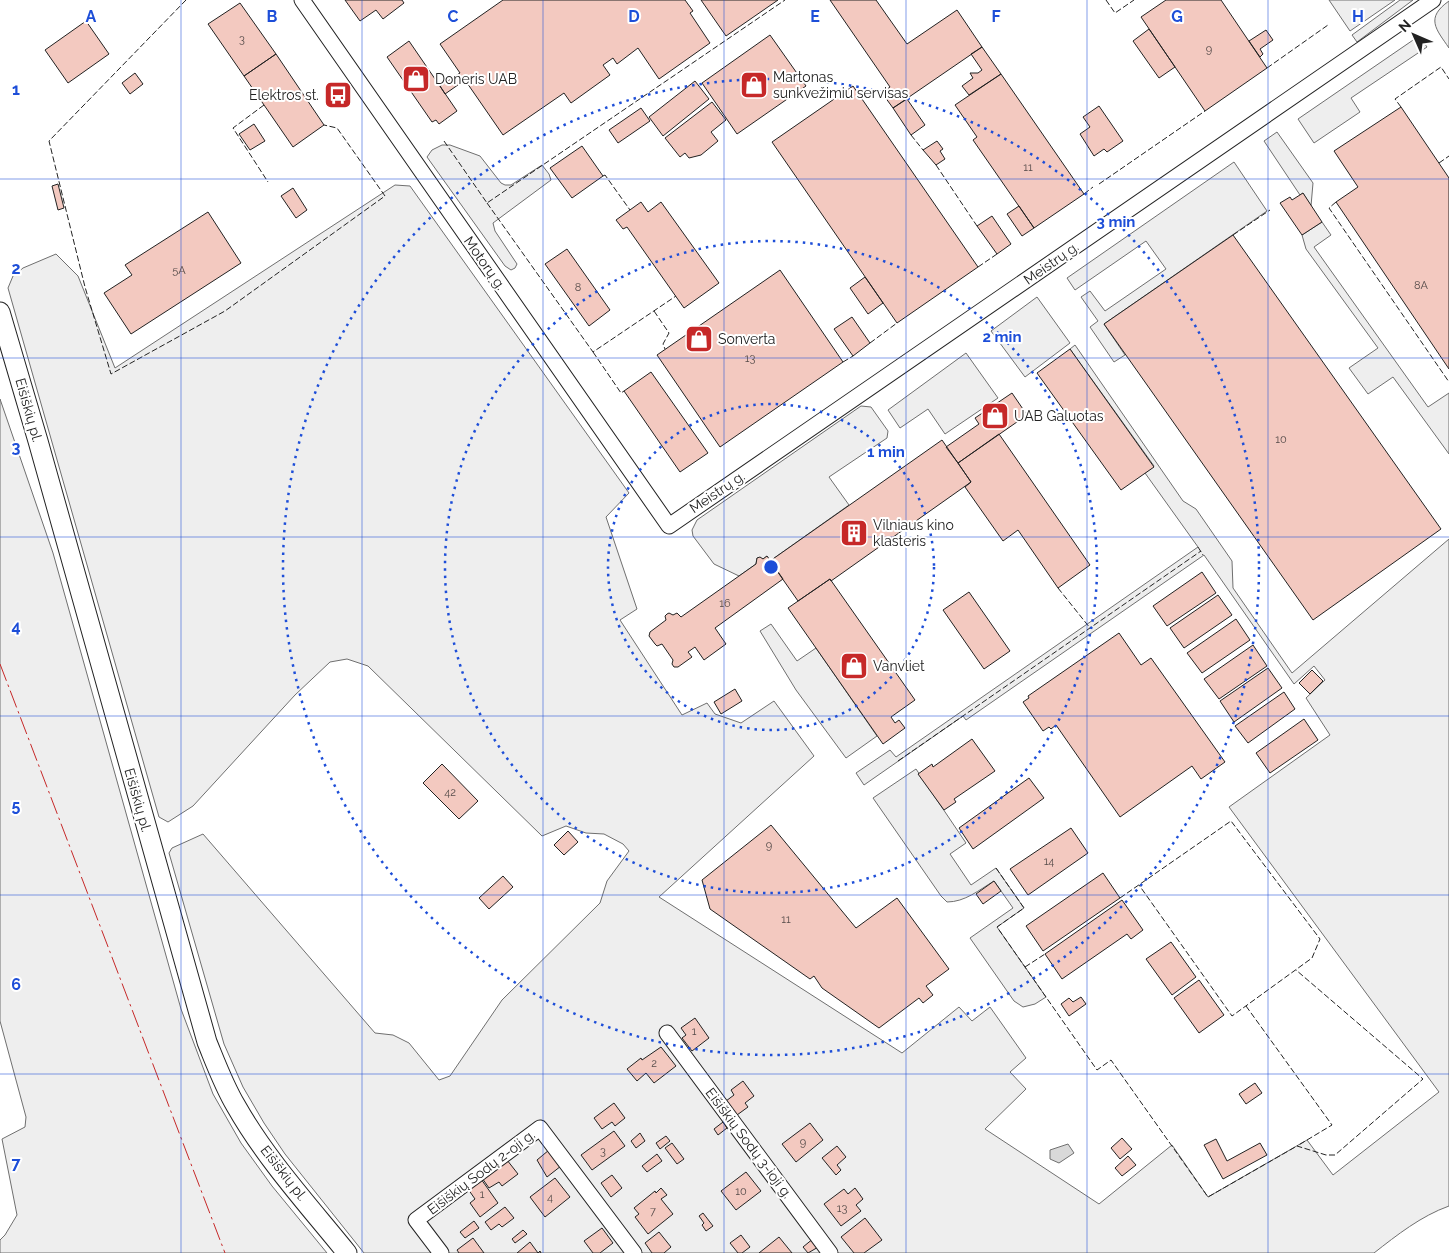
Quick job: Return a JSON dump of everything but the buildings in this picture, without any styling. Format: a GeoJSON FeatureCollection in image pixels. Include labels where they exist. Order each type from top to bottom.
{"type":"FeatureCollection","features":[{"type":"Feature","properties":{"kind":"main road","name":"Eišiškių pl."},"geometry":{"type":"LineString","coordinates":[[0,312],[207,1042],[236,1105],[250,1128],[272,1159],[347,1253]]}},
{"type":"Feature","properties":{"kind":"street","name":"Motorų g."},"geometry":{"type":"LineString","coordinates":[[302,0],[669,526]]}},
{"type":"Feature","properties":{"kind":"street","name":"Meistrų g."},"geometry":{"type":"LineString","coordinates":[[669,526],[1433,0]]}},
{"type":"Feature","properties":{"kind":"street","name":"Eišiškių Sodų 3-ioji g."},"geometry":{"type":"LineString","coordinates":[[667,1033],[830,1253]]}},
{"type":"Feature","properties":{"kind":"street","name":"Eišiškių Sodų 2-oji g."},"geometry":{"type":"LineString","coordinates":[[441,1253],[416,1220],[540,1128],[634,1253]]}},
{"type":"Feature","properties":{"kind":"shaded area"},"geometry":{"type":"Polygon","coordinates":[[[1329,0],[1395,0],[1350,31],[1329,0]]]}},
{"type":"Feature","properties":{"kind":"shaded area"},"geometry":{"type":"Polygon","coordinates":[[[1400,0],[1413,0],[1357,42],[1352,35],[1400,0]]]}},
{"type":"Feature","properties":{"kind":"shaded area"},"geometry":{"type":"Polygon","coordinates":[[[1449,1],[1449,48],[1437,29],[1435,18],[1437,13],[1449,1]]]}},
{"type":"Feature","properties":{"kind":"shaded area"},"geometry":{"type":"Polygon","coordinates":[[[1419,36],[1427,47],[1351,98],[1360,112],[1314,143],[1298,119],[1419,36]]]}},
{"type":"Feature","properties":{"kind":"shaded area"},"geometry":{"type":"Polygon","coordinates":[[[1277,132],[1313,183],[1311,206],[1303,193],[1300,195],[1264,141],[1277,132]]]}},
{"type":"Feature","properties":{"kind":"shaded area"},"geometry":{"type":"Polygon","coordinates":[[[442,145],[450,145],[480,156],[501,183],[505,185],[511,185],[542,165],[549,174],[551,180],[493,223],[495,231],[517,264],[515,268],[511,270],[505,266],[427,157],[432,150],[442,145]]]}},
{"type":"Feature","properties":{"kind":"shaded area"},"geometry":{"type":"Polygon","coordinates":[[[1234,162],[1267,211],[1104,324],[1125,355],[1114,362],[1090,327],[1098,321],[1081,297],[1090,291],[1105,311],[1166,269],[1146,241],[1075,290],[1067,278],[1234,162]]]}},
{"type":"Feature","properties":{"kind":"shaded area"},"geometry":{"type":"Polygon","coordinates":[[[395,185],[410,186],[629,493],[606,517],[637,609],[620,620],[682,715],[707,703],[715,714],[741,723],[774,701],[814,756],[659,897],[902,1053],[959,1007],[972,1021],[990,1007],[1026,1058],[1010,1072],[1026,1089],[985,1129],[1099,1204],[1172,1145],[1208,1197],[1307,1140],[1333,1175],[1439,1092],[1229,807],[1330,735],[1306,698],[1325,680],[1314,666],[1294,684],[1204,555],[966,720],[963,716],[864,785],[856,773],[890,750],[896,757],[1198,547],[1145,473],[1154,466],[1070,349],[1075,345],[1183,501],[1196,509],[1232,561],[1233,588],[1292,673],[1449,539],[1449,1206],[1419,1221],[1374,1253],[364,1253],[285,1154],[243,1087],[224,1044],[169,853],[172,848],[203,834],[375,1033],[393,1035],[409,1043],[439,1080],[450,1076],[502,1000],[600,903],[607,881],[629,851],[623,844],[604,834],[586,833],[566,826],[542,836],[368,666],[347,659],[330,662],[295,695],[193,806],[168,822],[159,817],[8,288],[13,276],[23,268],[56,254],[78,276],[115,368],[395,185]]]}},
{"type":"Feature","properties":{"kind":"shaded area"},"geometry":{"type":"Polygon","coordinates":[[[1322,222],[1331,235],[1314,247],[1428,407],[1449,393],[1449,454],[1393,377],[1368,394],[1349,368],[1378,348],[1306,249],[1302,235],[1322,222]]]}},
{"type":"Feature","properties":{"kind":"shaded area"},"geometry":{"type":"Polygon","coordinates":[[[1037,297],[1070,343],[1025,377],[991,331],[1037,297]]]}},
{"type":"Feature","properties":{"kind":"shaded area"},"geometry":{"type":"Polygon","coordinates":[[[966,353],[998,398],[945,434],[928,409],[900,428],[888,410],[966,353]]]}},
{"type":"Feature","properties":{"kind":"shaded area"},"geometry":{"type":"Polygon","coordinates":[[[0,399],[53,553],[181,1009],[213,1094],[241,1143],[272,1186],[327,1253],[0,1253],[0,1240],[17,1215],[2,1139],[25,1127],[26,1117],[0,1021],[0,399]]]}},
{"type":"Feature","properties":{"kind":"shaded area"},"geometry":{"type":"Polygon","coordinates":[[[861,406],[871,407],[888,431],[887,438],[829,477],[849,505],[770,561],[767,556],[763,559],[757,558],[756,564],[739,576],[714,564],[693,536],[692,530],[697,520],[861,406]]]}},
{"type":"Feature","properties":{"kind":"shaded area"},"geometry":{"type":"Polygon","coordinates":[[[771,624],[797,661],[816,648],[877,736],[846,758],[796,690],[760,631],[771,624]]]}},
{"type":"Feature","properties":{"kind":"shaded area"},"geometry":{"type":"Polygon","coordinates":[[[916,769],[966,843],[950,854],[971,885],[996,868],[1024,908],[997,927],[1046,997],[1035,1004],[1023,1007],[1014,1001],[970,938],[1013,908],[994,881],[966,898],[947,902],[873,798],[916,769]]]}},
{"type":"Feature","properties":{"kind":"shaded area"},"geometry":{"type":"Polygon","coordinates":[[[1068,1144],[1074,1153],[1059,1163],[1050,1159],[1050,1150],[1068,1144]]]}},
{"type":"Feature","properties":{"kind":"fence"},"geometry":{"type":"LineString","coordinates":[[186,0],[49,141],[85,287],[111,374],[225,311],[385,196],[337,128],[324,125]]}},
{"type":"Feature","properties":{"kind":"fence"},"geometry":{"type":"LineString","coordinates":[[444,141],[487,203],[785,0]]}},
{"type":"Feature","properties":{"kind":"fence"},"geometry":{"type":"LineString","coordinates":[[1106,0],[1115,13],[1134,0]]}},
{"type":"Feature","properties":{"kind":"fence"},"geometry":{"type":"LineString","coordinates":[[1267,68],[1328,25]]}},
{"type":"Feature","properties":{"kind":"fence"},"geometry":{"type":"LineString","coordinates":[[1401,107],[1395,99],[1441,67],[1449,79]]}},
{"type":"Feature","properties":{"kind":"fence"},"geometry":{"type":"LineString","coordinates":[[264,105],[233,128],[268,182]]}},
{"type":"Feature","properties":{"kind":"fence"},"geometry":{"type":"LineString","coordinates":[[1099,184],[1205,111]]}},
{"type":"Feature","properties":{"kind":"fence"},"geometry":{"type":"LineString","coordinates":[[911,135],[923,150]]}},
{"type":"Feature","properties":{"kind":"fence"},"geometry":{"type":"LineString","coordinates":[[1439,163],[1449,156]]}},
{"type":"Feature","properties":{"kind":"fence"},"geometry":{"type":"LineString","coordinates":[[936,165],[977,226]]}},
{"type":"Feature","properties":{"kind":"fence"},"geometry":{"type":"LineString","coordinates":[[603,176],[605,175],[630,210]]}},
{"type":"Feature","properties":{"kind":"fence"},"geometry":{"type":"LineString","coordinates":[[1084,194],[1093,187]]}},
{"type":"Feature","properties":{"kind":"fence"},"geometry":{"type":"LineString","coordinates":[[1336,202],[1329,208],[1449,382]]}},
{"type":"Feature","properties":{"kind":"fence"},"geometry":{"type":"LineString","coordinates":[[487,203],[593,352],[676,296]]}},
{"type":"Feature","properties":{"kind":"fence"},"geometry":{"type":"LineString","coordinates":[[1233,235],[1270,210]]}},
{"type":"Feature","properties":{"kind":"fence"},"geometry":{"type":"LineString","coordinates":[[978,267],[997,254]]}},
{"type":"Feature","properties":{"kind":"fence"},"geometry":{"type":"LineString","coordinates":[[654,311],[669,333],[663,344],[665,349]]}},
{"type":"Feature","properties":{"kind":"fence"},"geometry":{"type":"LineString","coordinates":[[870,343],[897,323]]}},
{"type":"Feature","properties":{"kind":"fence"},"geometry":{"type":"LineString","coordinates":[[593,352],[621,393],[624,391]]}},
{"type":"Feature","properties":{"kind":"fence"},"geometry":{"type":"LineString","coordinates":[[843,362],[853,356]]}},
{"type":"Feature","properties":{"kind":"fence"},"geometry":{"type":"LineString","coordinates":[[1198,547],[1203,555]]}},
{"type":"Feature","properties":{"kind":"fence"},"geometry":{"type":"LineString","coordinates":[[898,761],[1201,551]]}},
{"type":"Feature","properties":{"kind":"fence"},"geometry":{"type":"LineString","coordinates":[[1058,588],[1090,628]]}},
{"type":"Feature","properties":{"kind":"fence"},"geometry":{"type":"LineString","coordinates":[[1120,898],[1231,821],[1320,939],[1312,958],[1232,1016],[1139,885]]}},
{"type":"Feature","properties":{"kind":"fence"},"geometry":{"type":"LineString","coordinates":[[996,868],[1024,908],[997,927],[1097,1070],[1111,1060],[1208,1197],[1297,1146]]}},
{"type":"Feature","properties":{"kind":"fence"},"geometry":{"type":"LineString","coordinates":[[1025,967],[1045,954]]}},
{"type":"Feature","properties":{"kind":"fence"},"geometry":{"type":"LineString","coordinates":[[1246,1006],[1332,1125],[1297,1146],[1326,1155],[1335,1155],[1423,1079],[1296,970]]}},
{"type":"Feature","properties":{"kind":"power"},"geometry":{"type":"LineString","coordinates":[[0,664],[225,1253]]}},
{"type":"Feature","properties":{"kind":"place","name":"Doneris UAB"},"geometry":{"type":"Point","coordinates":[416,79]}},
{"type":"Feature","properties":{"kind":"place","name":"Martonas sunkvežimiu servisas"},"geometry":{"type":"Point","coordinates":[754,85]}},
{"type":"Feature","properties":{"kind":"place","name":"Elektros st."},"geometry":{"type":"Point","coordinates":[338,95]}},
{"type":"Feature","properties":{"kind":"place","name":"Sonverta"},"geometry":{"type":"Point","coordinates":[699,339]}},
{"type":"Feature","properties":{"kind":"place","name":"UAB Galuotas"},"geometry":{"type":"Point","coordinates":[995,416]}},
{"type":"Feature","properties":{"kind":"place","name":"Vilniaus kino klasteris"},"geometry":{"type":"Point","coordinates":[854,533]}},
{"type":"Feature","properties":{"kind":"place","name":"Vanvliet"},"geometry":{"type":"Point","coordinates":[854,666]}}]}
